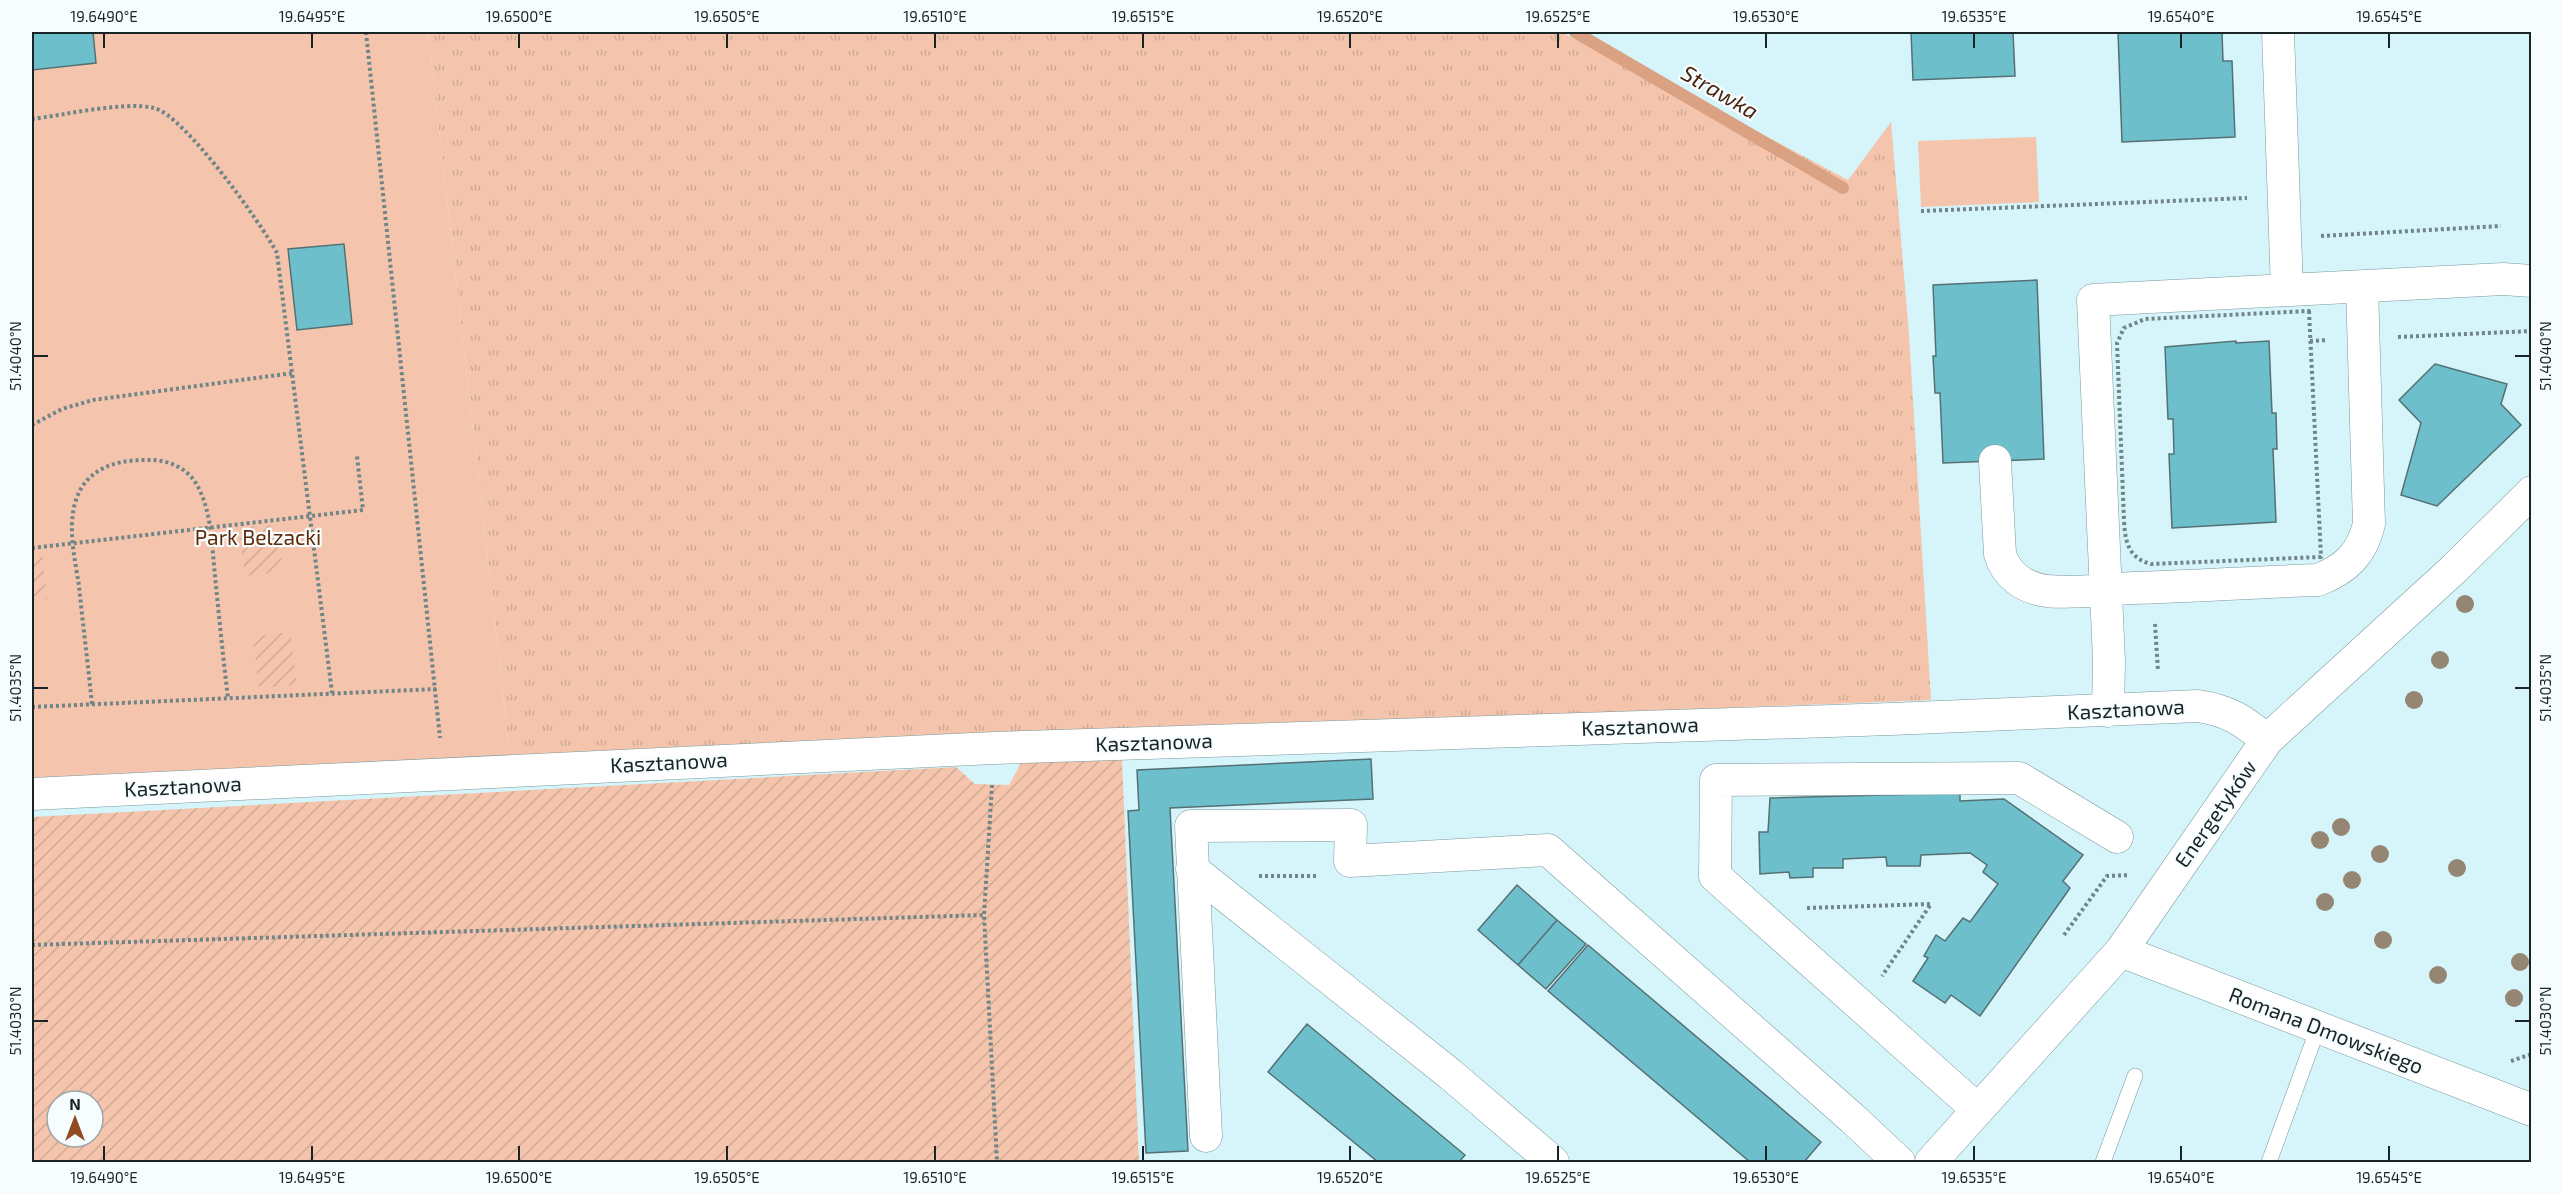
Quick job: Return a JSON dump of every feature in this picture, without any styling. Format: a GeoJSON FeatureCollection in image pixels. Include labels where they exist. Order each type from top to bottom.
{"type":"FeatureCollection","features":[{"type":"Feature","properties":{"kind":"street"},"geometry":{"type":"LineString","coordinates":[[2278,32],[2287,290]]}},
{"type":"Feature","properties":{"kind":"street"},"geometry":{"type":"LineString","coordinates":[[2108,711],[2106,590],[2093,300],[2503,279],[2532,281]]}},
{"type":"Feature","properties":{"kind":"street"},"geometry":{"type":"LineString","coordinates":[[1995,461],[2000,554],[2009,573],[2026,584],[2047,591],[2318,579],[2347,566],[2365,540],[2369,524],[2362,286]]}},
{"type":"Feature","properties":{"kind":"street","name":"Energetyków"},"geometry":{"type":"LineString","coordinates":[[1931,1162],[2121,951],[2268,740],[2454,569],[2532,492]]}},
{"type":"Feature","properties":{"kind":"street","name":"Kasztanowa"},"geometry":{"type":"LineString","coordinates":[[32,794],[994,748],[2108,711],[2198,706],[2213,708],[2238,717],[2268,740]]}},
{"type":"Feature","properties":{"kind":"street"},"geometry":{"type":"LineString","coordinates":[[1978,1110],[1715,876],[1716,780],[2019,778],[2118,837]]}},
{"type":"Feature","properties":{"kind":"street"},"geometry":{"type":"LineString","coordinates":[[1206,1136],[1191,826],[1351,825],[1350,861],[1548,850],[1899,1162]]}},
{"type":"Feature","properties":{"kind":"street"},"geometry":{"type":"LineString","coordinates":[[1192,869],[1450,1074],[1553,1162]]}},
{"type":"Feature","properties":{"kind":"street","name":"Romana Dmowskiego"},"geometry":{"type":"LineString","coordinates":[[2121,951],[2532,1110]]}},
{"type":"Feature","properties":{"kind":"lane"},"geometry":{"type":"LineString","coordinates":[[2269,1162],[2318,1028]]}},
{"type":"Feature","properties":{"kind":"lane"},"geometry":{"type":"LineString","coordinates":[[2103,1162],[2134,1076]]}},
{"type":"Feature","properties":{"kind":"path"},"geometry":{"type":"LineString","coordinates":[[366,32],[444,774]]}},
{"type":"Feature","properties":{"kind":"path"},"geometry":{"type":"LineString","coordinates":[[32,120],[140,106],[155,108],[166,113],[186,130],[266,232],[277,253],[332,693]]}},
{"type":"Feature","properties":{"kind":"path"},"geometry":{"type":"LineString","coordinates":[[1921,212],[2284,196]]}},
{"type":"Feature","properties":{"kind":"path"},"geometry":{"type":"LineString","coordinates":[[2312,236],[2501,226]]}},
{"type":"Feature","properties":{"kind":"path"},"geometry":{"type":"LineString","coordinates":[[2309,311],[2310,341],[2321,557],[2151,564],[2137,558],[2128,548],[2125,540],[2118,343],[2124,328],[2145,319],[2309,311]]}},
{"type":"Feature","properties":{"kind":"path"},"geometry":{"type":"LineString","coordinates":[[2310,341],[2469,332],[2532,331]]}},
{"type":"Feature","properties":{"kind":"path"},"geometry":{"type":"LineString","coordinates":[[32,425],[62,410],[93,400],[293,373]]}},
{"type":"Feature","properties":{"kind":"path"},"geometry":{"type":"LineString","coordinates":[[32,548],[363,510],[357,456]]}},
{"type":"Feature","properties":{"kind":"path"},"geometry":{"type":"LineString","coordinates":[[92,704],[74,544],[73,514],[76,499],[85,484],[98,471],[112,463],[131,460],[169,461],[184,470],[199,488],[210,528],[228,698]]}},
{"type":"Feature","properties":{"kind":"path"},"geometry":{"type":"LineString","coordinates":[[32,706],[436,689]]}},
{"type":"Feature","properties":{"kind":"path"},"geometry":{"type":"LineString","coordinates":[[992,785],[984,915],[997,1162]]}},
{"type":"Feature","properties":{"kind":"path"},"geometry":{"type":"LineString","coordinates":[[1257,876],[1327,875]]}},
{"type":"Feature","properties":{"kind":"path"},"geometry":{"type":"LineString","coordinates":[[1754,910],[1931,904],[1862,1007]]}},
{"type":"Feature","properties":{"kind":"path"},"geometry":{"type":"LineString","coordinates":[[32,945],[984,915]]}},
{"type":"Feature","properties":{"kind":"green space","name":"Park Belzacki"},"geometry":{"type":"Polygon","coordinates":[[[32,32],[428,32],[510,755],[32,780],[32,32]]]}},
{"type":"Feature","properties":{"kind":"green space"},"geometry":{"type":"Polygon","coordinates":[[[428,32],[1561,32],[1734,119],[1848,180],[1891,122],[1909,334],[1931,700],[510,755],[428,32]]]}},
{"type":"Feature","properties":{"kind":"green space"},"geometry":{"type":"Polygon","coordinates":[[[2036,137],[2039,202],[1921,207],[1918,141],[2036,137]]]}},
{"type":"Feature","properties":{"kind":"green space"},"geometry":{"type":"Polygon","coordinates":[[[278,524],[283,572],[245,576],[239,528],[278,524]]]}},
{"type":"Feature","properties":{"kind":"green space"},"geometry":{"type":"Polygon","coordinates":[[[42,552],[47,599],[32,602],[32,553],[42,552]]]}},
{"type":"Feature","properties":{"kind":"green space"},"geometry":{"type":"Polygon","coordinates":[[[290,632],[297,685],[259,688],[253,637],[290,632]]]}},
{"type":"Feature","properties":{"kind":"green space"},"geometry":{"type":"Polygon","coordinates":[[[1122,758],[1139,1162],[32,1162],[32,817],[956,767],[975,784],[1009,785],[1021,763],[1122,758]]]}},
{"type":"Feature","properties":{"kind":"building"},"geometry":{"type":"Polygon","coordinates":[[[32,32],[93,32],[96,63],[32,70],[32,32]]]}},
{"type":"Feature","properties":{"kind":"building"},"geometry":{"type":"Polygon","coordinates":[[[1911,32],[2013,32],[2015,76],[1913,80],[1911,32]]]}},
{"type":"Feature","properties":{"kind":"building"},"geometry":{"type":"Polygon","coordinates":[[[2118,32],[2222,32],[2223,61],[2232,61],[2235,137],[2122,142],[2118,32]]]}},
{"type":"Feature","properties":{"kind":"building"},"geometry":{"type":"Polygon","coordinates":[[[344,244],[352,324],[297,330],[288,249],[344,244]]]}},
{"type":"Feature","properties":{"kind":"building"},"geometry":{"type":"Polygon","coordinates":[[[2037,280],[2044,459],[1943,463],[1940,393],[1935,393],[1933,285],[2037,280]]]}},
{"type":"Feature","properties":{"kind":"building"},"geometry":{"type":"Polygon","coordinates":[[[2236,341],[2236,343],[2269,341],[2272,413],[2276,413],[2277,449],[2273,449],[2276,522],[2172,528],[2169,454],[2174,454],[2173,419],[2168,419],[2165,347],[2236,341]]]}},
{"type":"Feature","properties":{"kind":"building"},"geometry":{"type":"Polygon","coordinates":[[[2435,364],[2507,384],[2501,404],[2521,425],[2437,506],[2401,495],[2421,423],[2399,400],[2435,364]]]}},
{"type":"Feature","properties":{"kind":"building"},"geometry":{"type":"Polygon","coordinates":[[[1371,759],[1373,799],[1170,808],[1188,1151],[1146,1153],[1128,811],[1139,810],[1137,770],[1371,759]]]}},
{"type":"Feature","properties":{"kind":"building"},"geometry":{"type":"Polygon","coordinates":[[[1960,793],[1960,801],[2004,799],[2083,855],[2063,881],[2070,888],[1980,1016],[1951,995],[1945,1003],[1913,981],[1928,958],[1924,956],[1936,935],[1945,941],[1963,918],[1970,922],[1998,884],[1983,872],[1987,865],[1970,853],[1921,855],[1920,866],[1887,866],[1886,857],[1843,859],[1843,868],[1813,868],[1813,877],[1790,878],[1789,872],[1760,874],[1759,832],[1768,832],[1770,798],[1960,793]]]}},
{"type":"Feature","properties":{"kind":"building"},"geometry":{"type":"Polygon","coordinates":[[[1517,885],[1557,920],[1518,965],[1478,930],[1517,885]]]}},
{"type":"Feature","properties":{"kind":"building"},"geometry":{"type":"Polygon","coordinates":[[[1557,920],[1586,944],[1546,989],[1518,965],[1557,920]]]}},
{"type":"Feature","properties":{"kind":"building"},"geometry":{"type":"Polygon","coordinates":[[[1588,945],[1821,1142],[1804,1162],[1750,1162],[1548,991],[1588,945]]]}},
{"type":"Feature","properties":{"kind":"building"},"geometry":{"type":"Polygon","coordinates":[[[1307,1024],[1465,1155],[1459,1162],[1378,1162],[1268,1072],[1307,1024]]]}},
{"type":"Feature","properties":{"kind":"waterway","name":"Strawka"},"geometry":{"type":"LineString","coordinates":[[1575,32],[1843,188]]}}]}
